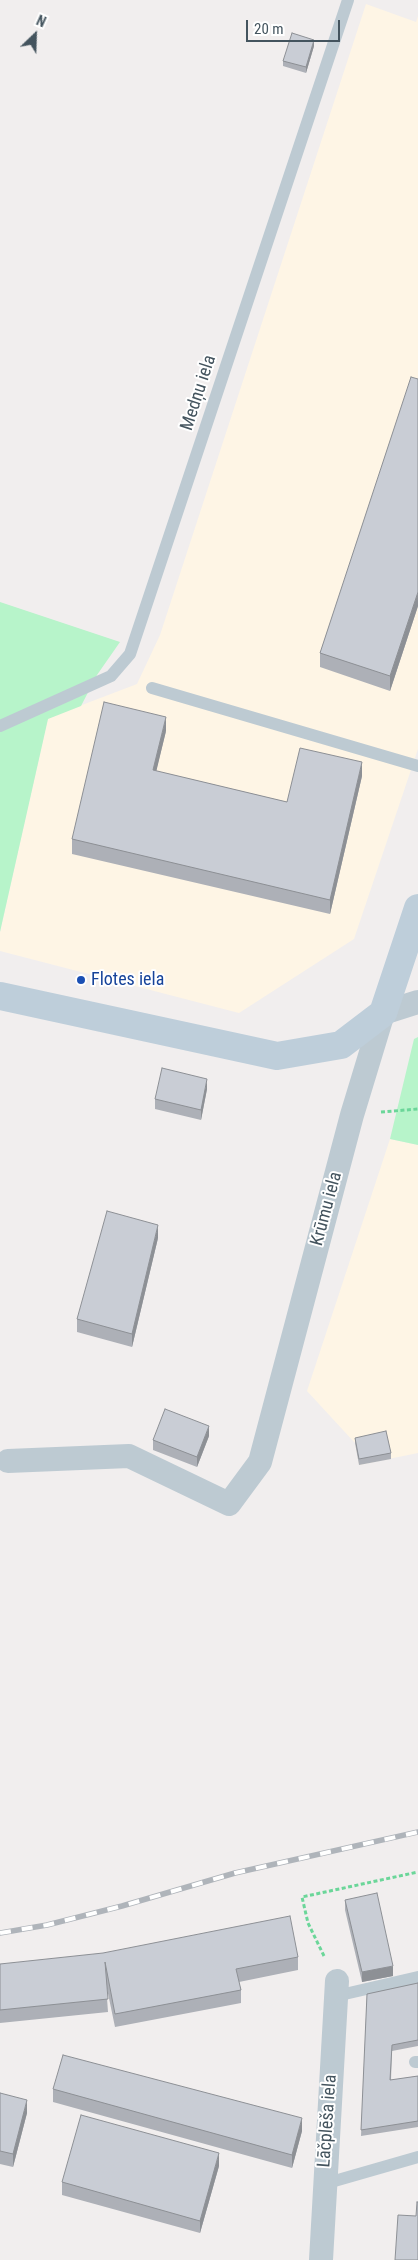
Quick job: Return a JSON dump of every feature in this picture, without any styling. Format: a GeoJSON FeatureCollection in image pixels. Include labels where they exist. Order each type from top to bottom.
{"type":"FeatureCollection","features":[{"type":"Feature","properties":{"kind":"street","name":"Krūmu iela"},"geometry":{"type":"LineString","coordinates":[[8,1461],[129,1456],[229,1504],[260,1462],[352,1116],[383,1013],[418,908]]}},
{"type":"Feature","properties":{"kind":"street"},"geometry":{"type":"LineString","coordinates":[[0,996],[277,1056],[341,1044],[383,1013],[418,1002]]}},
{"type":"Feature","properties":{"kind":"street","name":"Lāčplēša iela"},"geometry":{"type":"LineString","coordinates":[[320,2260],[337,1988]]}},
{"type":"Feature","properties":{"kind":"lane","name":"Medņu iela"},"geometry":{"type":"LineString","coordinates":[[0,726],[111,676],[130,654],[348,0]]}},
{"type":"Feature","properties":{"kind":"lane"},"geometry":{"type":"LineString","coordinates":[[152,688],[418,766]]}},
{"type":"Feature","properties":{"kind":"lane"},"geometry":{"type":"LineString","coordinates":[[337,1988],[418,1977]]}},
{"type":"Feature","properties":{"kind":"lane"},"geometry":{"type":"LineString","coordinates":[[324,2184],[418,2157]]}},
{"type":"Feature","properties":{"kind":"path"},"geometry":{"type":"LineString","coordinates":[[352,1116],[418,1108]]}},
{"type":"Feature","properties":{"kind":"path"},"geometry":{"type":"LineString","coordinates":[[337,1988],[308,1923],[302,1897],[418,1872]]}},
{"type":"Feature","properties":{"kind":"shaded area"},"geometry":{"type":"Polygon","coordinates":[[[366,4],[416,22],[418,16],[418,749],[354,939],[239,1013],[0,951],[0,932],[48,718],[137,684],[160,635],[366,4]]]}},
{"type":"Feature","properties":{"kind":"shaded area"},"geometry":{"type":"Polygon","coordinates":[[[390,1139],[418,1145],[418,1453],[359,1465],[355,1443],[307,1391],[390,1139]]]}},
{"type":"Feature","properties":{"kind":"green space"},"geometry":{"type":"Polygon","coordinates":[[[0,602],[120,642],[97,675],[81,706],[48,719],[0,932],[0,602]]]}},
{"type":"Feature","properties":{"kind":"green space"},"geometry":{"type":"Polygon","coordinates":[[[418,1037],[418,1145],[390,1139],[414,1039],[418,1037]]]}},
{"type":"Feature","properties":{"kind":"building"},"geometry":{"type":"Polygon","coordinates":[[[292,33],[314,40],[306,67],[283,61],[292,33]]]}},
{"type":"Feature","properties":{"kind":"building"},"geometry":{"type":"Polygon","coordinates":[[[411,377],[418,379],[418,592],[390,676],[320,653],[411,377]]]}},
{"type":"Feature","properties":{"kind":"building"},"geometry":{"type":"Polygon","coordinates":[[[104,702],[166,717],[153,770],[287,802],[300,748],[362,762],[330,900],[72,839],[104,702]]]}},
{"type":"Feature","properties":{"kind":"building"},"geometry":{"type":"Polygon","coordinates":[[[162,1068],[207,1079],[201,1110],[155,1099],[162,1068]]]}},
{"type":"Feature","properties":{"kind":"building"},"geometry":{"type":"Polygon","coordinates":[[[107,1211],[158,1225],[132,1334],[77,1319],[107,1211]]]}},
{"type":"Feature","properties":{"kind":"building"},"geometry":{"type":"Polygon","coordinates":[[[165,1409],[209,1426],[197,1457],[153,1440],[165,1409]]]}},
{"type":"Feature","properties":{"kind":"building"},"geometry":{"type":"Polygon","coordinates":[[[386,1431],[391,1453],[359,1459],[355,1438],[386,1431]]]}},
{"type":"Feature","properties":{"kind":"building"},"geometry":{"type":"Polygon","coordinates":[[[377,1893],[393,1966],[362,1972],[345,1900],[377,1893]]]}},
{"type":"Feature","properties":{"kind":"building"},"geometry":{"type":"Polygon","coordinates":[[[290,1916],[298,1957],[236,1969],[241,1990],[115,2014],[105,1962],[108,1999],[0,2010],[0,1964],[103,1953],[290,1916]]]}},
{"type":"Feature","properties":{"kind":"building"},"geometry":{"type":"Polygon","coordinates":[[[418,1983],[418,2040],[392,2045],[390,2080],[418,2076],[418,2121],[361,2130],[367,1994],[418,1983]]]}},
{"type":"Feature","properties":{"kind":"building"},"geometry":{"type":"Polygon","coordinates":[[[63,2055],[302,2118],[292,2155],[53,2089],[63,2055]]]}},
{"type":"Feature","properties":{"kind":"building"},"geometry":{"type":"Polygon","coordinates":[[[0,2093],[27,2100],[13,2154],[0,2151],[0,2093]]]}},
{"type":"Feature","properties":{"kind":"building"},"geometry":{"type":"Polygon","coordinates":[[[81,2115],[219,2153],[200,2221],[62,2182],[81,2115]]]}},
{"type":"Feature","properties":{"kind":"building"},"geometry":{"type":"Polygon","coordinates":[[[417,2202],[418,2260],[395,2260],[398,2215],[416,2216],[417,2202]]]}},
{"type":"Feature","properties":{"kind":"railway"},"geometry":{"type":"LineString","coordinates":[[0,1933],[47,1925],[122,1906],[235,1873],[418,1832]]}},
{"type":"Feature","properties":{"kind":"place","name":"Flotes iela"},"geometry":{"type":"Point","coordinates":[81,980]}}]}
